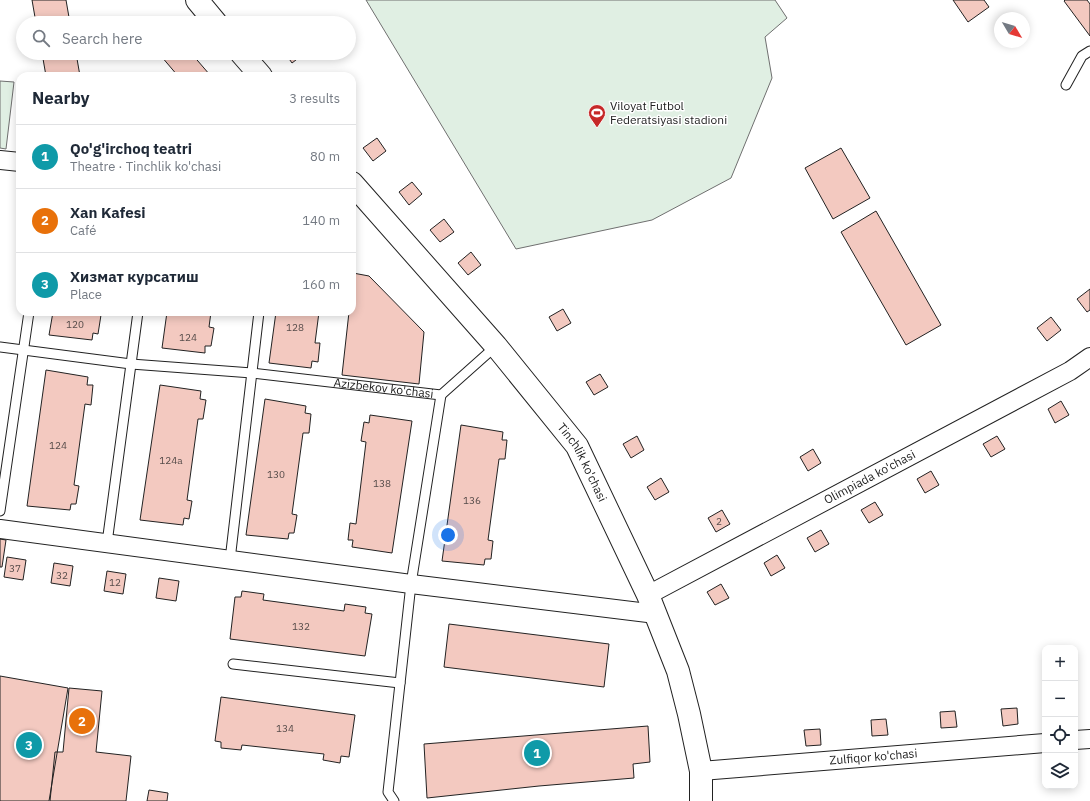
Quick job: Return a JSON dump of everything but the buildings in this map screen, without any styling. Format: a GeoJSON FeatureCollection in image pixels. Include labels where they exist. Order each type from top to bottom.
{"type":"FeatureCollection","features":[{"type":"Feature","properties":{"kind":"street"},"geometry":{"type":"LineString","coordinates":[[197,0],[210,16]]}},
{"type":"Feature","properties":{"kind":"street"},"geometry":{"type":"LineString","coordinates":[[247,60],[258,72]]}},
{"type":"Feature","properties":{"kind":"street"},"geometry":{"type":"LineString","coordinates":[[0,160],[16,162]]}},
{"type":"Feature","properties":{"kind":"street","name":"Tinchlik ko'chasi"},"geometry":{"type":"LineString","coordinates":[[356,188],[496,346],[577,446],[652,605],[678,671],[701,771],[701,801]]}},
{"type":"Feature","properties":{"kind":"street","name":"Olimpiada ko'chasi"},"geometry":{"type":"LineString","coordinates":[[652,605],[1070,371],[1090,357]]}},
{"type":"Feature","properties":{"kind":"street"},"geometry":{"type":"LineString","coordinates":[[0,529],[411,584],[652,605]]}},
{"type":"Feature","properties":{"kind":"street"},"geometry":{"type":"LineString","coordinates":[[1078,740],[1090,739]]}},
{"type":"Feature","properties":{"kind":"street","name":"Zulfiqor ko'chasi"},"geometry":{"type":"LineString","coordinates":[[701,771],[1042,743]]}},
{"type":"Feature","properties":{"kind":"lane"},"geometry":{"type":"LineString","coordinates":[[1066,85],[1082,56],[1090,51]]}},
{"type":"Feature","properties":{"kind":"lane"},"geometry":{"type":"LineString","coordinates":[[0,511],[28,316]]}},
{"type":"Feature","properties":{"kind":"lane"},"geometry":{"type":"LineString","coordinates":[[107,543],[137,316]]}},
{"type":"Feature","properties":{"kind":"lane"},"geometry":{"type":"LineString","coordinates":[[230,560],[259,316]]}},
{"type":"Feature","properties":{"kind":"lane","name":"Azizbekov ko'chasi"},"geometry":{"type":"LineString","coordinates":[[0,347],[131,364],[252,373],[441,395],[496,346]]}},
{"type":"Feature","properties":{"kind":"lane"},"geometry":{"type":"LineString","coordinates":[[394,801],[388,792],[411,584],[441,395]]}},
{"type":"Feature","properties":{"kind":"lane"},"geometry":{"type":"LineString","coordinates":[[233,664],[400,683]]}},
{"type":"Feature","properties":{"kind":"green space","name":"Viloyat Futbol Federatsiyasi stadioni"},"geometry":{"type":"Polygon","coordinates":[[[366,0],[775,0],[787,18],[765,37],[772,78],[731,178],[652,220],[516,249],[366,0]]]}},
{"type":"Feature","properties":{"kind":"green space"},"geometry":{"type":"Polygon","coordinates":[[[0,81],[14,82],[6,149],[0,148],[0,81]]]}},
{"type":"Feature","properties":{"kind":"place","name":"Viloyat Futbol Federatsiyasi stadioni"},"geometry":{"type":"Point","coordinates":[597,128]}},
{"type":"Feature","properties":{"kind":"place","name":"Xan Kafesi"},"geometry":{"type":"Point","coordinates":[82,721]}},
{"type":"Feature","properties":{"kind":"place","name":"Хизмат курсатиш"},"geometry":{"type":"Point","coordinates":[29,745]}},
{"type":"Feature","properties":{"kind":"place","name":"Qo'g'irchoq teatri"},"geometry":{"type":"Point","coordinates":[537,753]}}]}
